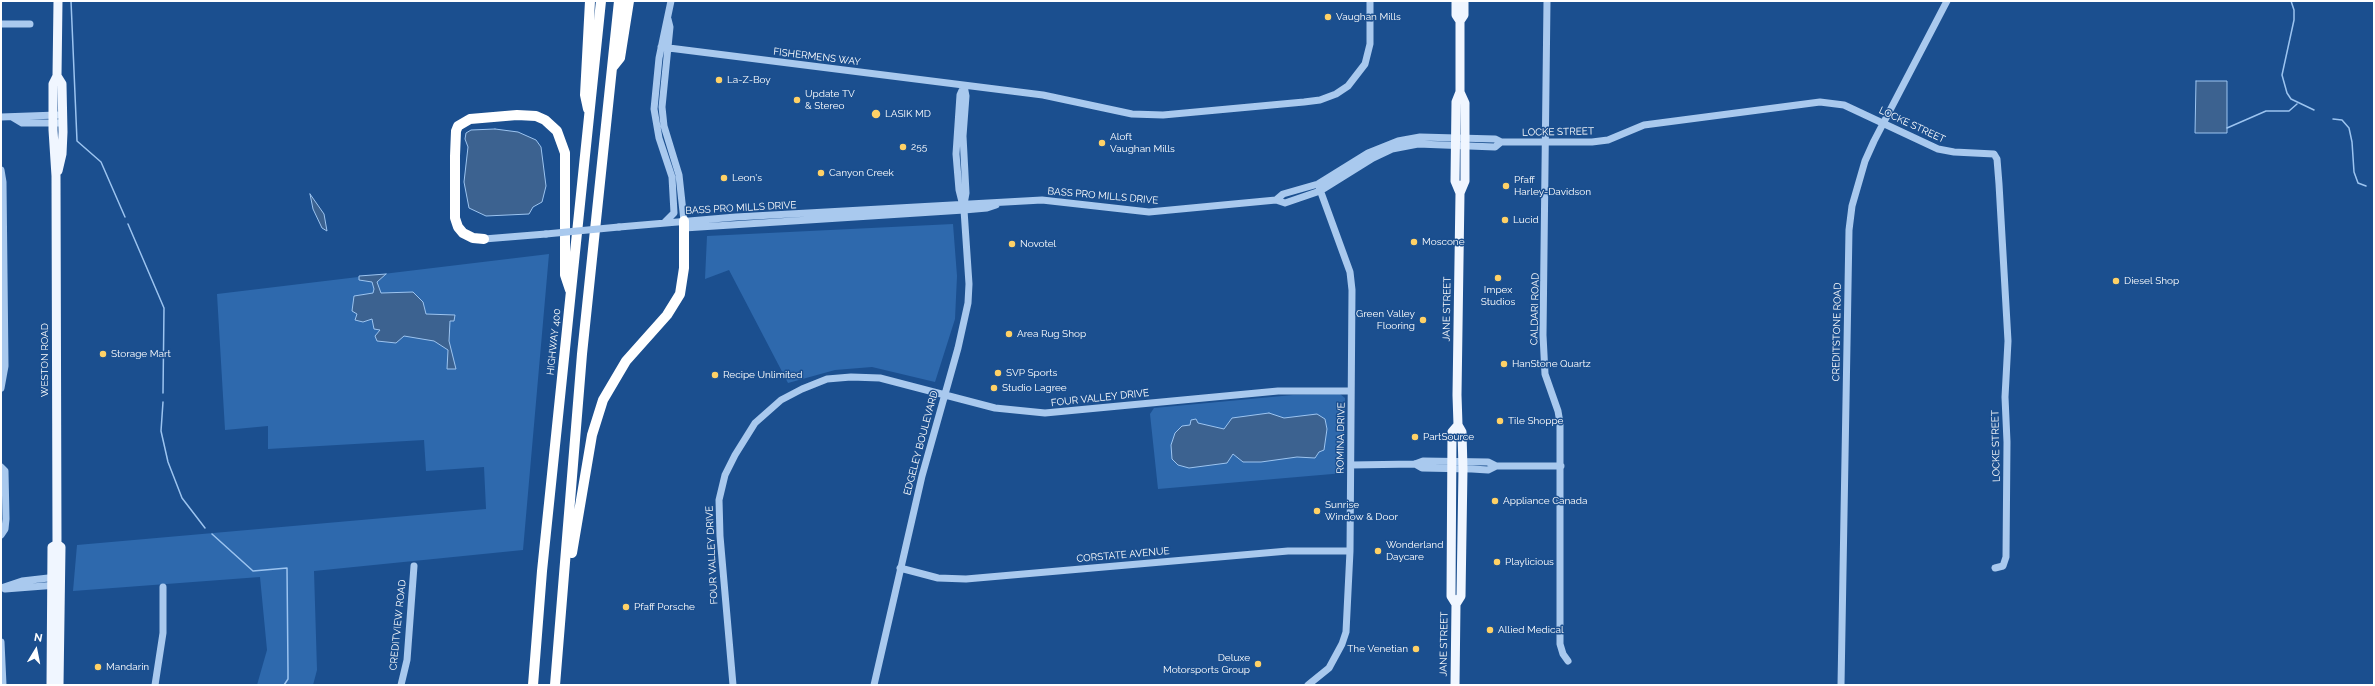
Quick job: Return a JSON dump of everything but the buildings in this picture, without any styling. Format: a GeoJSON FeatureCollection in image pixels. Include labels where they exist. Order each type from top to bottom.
{"type":"FeatureCollection","features":[{"type":"Feature","properties":{"kind":"highway"},"geometry":{"type":"LineString","coordinates":[[590,1],[585,95],[590,122]]}},
{"type":"Feature","properties":{"kind":"highway","name":"HIGHWAY 400"},"geometry":{"type":"LineString","coordinates":[[533,685],[542,571],[590,122],[601,1]]}},
{"type":"Feature","properties":{"kind":"highway"},"geometry":{"type":"LineString","coordinates":[[555,685],[591,261],[619,1]]}},
{"type":"Feature","properties":{"kind":"highway"},"geometry":{"type":"LineString","coordinates":[[612,68],[620,58],[629,1]]}},
{"type":"Feature","properties":{"kind":"highway"},"geometry":{"type":"LineString","coordinates":[[484,239],[473,238],[463,233],[458,227],[455,218],[455,144],[458,126],[470,118],[517,115],[536,116],[544,120],[557,131],[562,141],[565,153],[565,275],[571,292]]}},
{"type":"Feature","properties":{"kind":"highway"},"geometry":{"type":"LineString","coordinates":[[563,578],[572,554],[592,435],[600,409],[626,361],[667,315],[680,294],[684,268],[684,224]]}},
{"type":"Feature","properties":{"kind":"main road","name":"WESTON ROAD"},"geometry":{"type":"LineString","coordinates":[[58,1],[57,76],[53,84],[58,119],[56,176],[57,544],[52,548],[57,581],[60,685]]}},
{"type":"Feature","properties":{"kind":"main road","name":"JANE STREET"},"geometry":{"type":"LineString","coordinates":[[1455,685],[1456,604],[1461,596],[1463,466],[1462,432],[1458,425],[1460,193],[1465,181],[1460,142],[1464,103],[1460,92],[1460,21],[1456,15],[1456,1]]}},
{"type":"Feature","properties":{"kind":"main road","name":"JANE STREET"},"geometry":{"type":"LineString","coordinates":[[1460,21],[1464,15],[1464,1]]}},
{"type":"Feature","properties":{"kind":"main road","name":"JANE STREET"},"geometry":{"type":"LineString","coordinates":[[1456,604],[1451,596],[1453,465],[1452,432],[1458,425]]}},
{"type":"Feature","properties":{"kind":"main road","name":"WESTON ROAD"},"geometry":{"type":"LineString","coordinates":[[51,685],[57,581]]}},
{"type":"Feature","properties":{"kind":"street"},"geometry":{"type":"LineString","coordinates":[[671,1],[668,19],[664,26],[662,107],[664,126],[679,175],[684,224]]}},
{"type":"Feature","properties":{"kind":"street","name":"FISHERMENS WAY"},"geometry":{"type":"LineString","coordinates":[[664,47],[1044,95],[1132,114],[1149,116],[1320,100],[1336,94],[1348,86],[1364,64],[1370,44],[1370,1]]}},
{"type":"Feature","properties":{"kind":"street","name":"CALDARI ROAD"},"geometry":{"type":"LineString","coordinates":[[1547,1],[1543,335],[1545,374],[1558,411],[1561,466],[1560,644],[1563,654],[1568,661]]}},
{"type":"Feature","properties":{"kind":"street","name":"CREDITSTONE ROAD"},"geometry":{"type":"LineString","coordinates":[[1841,685],[1849,230],[1855,189],[1865,162],[1884,123],[1947,1]]}},
{"type":"Feature","properties":{"kind":"street"},"geometry":{"type":"LineString","coordinates":[[1,24],[30,24]]}},
{"type":"Feature","properties":{"kind":"street"},"geometry":{"type":"LineString","coordinates":[[664,47],[654,109],[659,138],[672,177],[675,206],[672,217],[664,222]]}},
{"type":"Feature","properties":{"kind":"street","name":"EDGELEY BOULEVARD"},"geometry":{"type":"LineString","coordinates":[[874,685],[922,476],[968,302],[969,284],[964,207],[966,193],[963,136],[966,96],[964,86]]}},
{"type":"Feature","properties":{"kind":"street","name":"LOCKE STREET"},"geometry":{"type":"LineString","coordinates":[[1460,142],[1495,147],[1500,142],[1545,143],[1602,140],[1644,124],[1820,102],[1844,105],[1938,149],[1954,152],[1990,152],[1997,159],[2008,341],[2005,397],[2007,442],[2006,556],[2004,566],[1995,568]]}},
{"type":"Feature","properties":{"kind":"street"},"geometry":{"type":"LineString","coordinates":[[1,117],[12,117],[23,114],[58,119]]}},
{"type":"Feature","properties":{"kind":"street","name":"BASS PRO MILLS DRIVE"},"geometry":{"type":"LineString","coordinates":[[1276,200],[1283,194],[1318,184],[1382,146],[1420,137],[1460,142]]}},
{"type":"Feature","properties":{"kind":"street","name":"BASS PRO MILLS DRIVE"},"geometry":{"type":"LineString","coordinates":[[484,239],[664,222],[684,224],[964,207],[1042,200],[1149,212],[1276,200],[1285,203],[1320,192],[1373,158],[1392,149],[1418,144],[1460,142]]}},
{"type":"Feature","properties":{"kind":"street"},"geometry":{"type":"LineString","coordinates":[[1,170],[4,182],[5,366],[1,388]]}},
{"type":"Feature","properties":{"kind":"street","name":"ROMINA DRIVE"},"geometry":{"type":"LineString","coordinates":[[1308,685],[1329,668],[1344,638],[1348,620],[1350,551],[1352,290],[1350,272],[1318,184]]}},
{"type":"Feature","properties":{"kind":"street","name":"FOUR VALLEY DRIVE"},"geometry":{"type":"LineString","coordinates":[[733,685],[724,602],[719,500],[728,468],[755,423],[781,400],[827,379],[851,376],[880,378],[1008,411],[1045,413],[1278,391],[1351,391]]}},
{"type":"Feature","properties":{"kind":"street"},"geometry":{"type":"LineString","coordinates":[[1350,465],[1414,464],[1423,461],[1488,470],[1496,466],[1561,466]]}},
{"type":"Feature","properties":{"kind":"street"},"geometry":{"type":"LineString","coordinates":[[1,467],[5,471],[6,519],[5,529],[1,535]]}},
{"type":"Feature","properties":{"kind":"street","name":"CORSTATE AVENUE"},"geometry":{"type":"LineString","coordinates":[[900,568],[938,578],[966,579],[1288,551],[1350,551]]}},
{"type":"Feature","properties":{"kind":"street","name":"CREDITVIEW ROAD"},"geometry":{"type":"LineString","coordinates":[[401,685],[407,660],[414,566]]}},
{"type":"Feature","properties":{"kind":"street"},"geometry":{"type":"LineString","coordinates":[[1,588],[22,581],[57,581]]}},
{"type":"Feature","properties":{"kind":"street"},"geometry":{"type":"LineString","coordinates":[[155,685],[163,633],[163,587]]}},
{"type":"Feature","properties":{"kind":"street"},"geometry":{"type":"LineString","coordinates":[[1,642],[3,685]]}},
{"type":"Feature","properties":{"kind":"shaded area"},"geometry":{"type":"Polygon","coordinates":[[[2196,81],[2227,81],[2227,133],[2195,133],[2196,81]]]}},
{"type":"Feature","properties":{"kind":"shaded area"},"geometry":{"type":"Polygon","coordinates":[[[495,129],[518,132],[536,140],[541,147],[546,186],[542,202],[533,207],[529,214],[486,216],[469,208],[464,182],[468,147],[465,139],[466,133],[471,130],[495,129]]]}},
{"type":"Feature","properties":{"kind":"shaded area"},"geometry":{"type":"Polygon","coordinates":[[[310,194],[324,214],[327,231],[322,228],[313,209],[310,194]]]}},
{"type":"Feature","properties":{"kind":"shaded area"},"geometry":{"type":"Polygon","coordinates":[[[953,224],[957,276],[955,319],[935,382],[872,367],[835,370],[788,383],[729,270],[705,279],[707,236],[953,224]]]}},
{"type":"Feature","properties":{"kind":"shaded area"},"geometry":{"type":"Polygon","coordinates":[[[549,254],[523,550],[314,571],[317,670],[313,685],[257,685],[267,650],[260,577],[73,591],[77,545],[486,509],[484,467],[426,471],[424,440],[268,449],[268,426],[225,430],[217,294],[549,254]]]}},
{"type":"Feature","properties":{"kind":"shaded area"},"geometry":{"type":"Polygon","coordinates":[[[386,274],[377,282],[381,293],[413,292],[423,302],[426,314],[455,315],[454,321],[450,321],[449,341],[456,369],[447,369],[448,350],[434,341],[404,336],[396,343],[377,341],[375,336],[380,330],[374,329],[372,319],[363,322],[355,320],[357,314],[352,311],[354,296],[373,293],[374,289],[372,282],[359,280],[359,276],[386,274]]]}},
{"type":"Feature","properties":{"kind":"shaded area"},"geometry":{"type":"Polygon","coordinates":[[[1340,394],[1345,398],[1344,473],[1158,489],[1150,414],[1154,408],[1293,395],[1340,394]]]}},
{"type":"Feature","properties":{"kind":"shaded area"},"geometry":{"type":"Polygon","coordinates":[[[1269,413],[1284,418],[1317,414],[1325,419],[1327,429],[1324,450],[1319,452],[1315,458],[1297,457],[1261,462],[1243,462],[1233,454],[1227,463],[1189,468],[1178,465],[1172,459],[1171,445],[1175,433],[1182,426],[1190,425],[1191,420],[1196,419],[1198,423],[1224,429],[1232,418],[1269,413]]]}},
{"type":"Feature","properties":{"kind":"waterway"},"geometry":{"type":"LineString","coordinates":[[71,1],[77,141],[101,162],[125,217]]}},
{"type":"Feature","properties":{"kind":"waterway"},"geometry":{"type":"LineString","coordinates":[[2291,1],[2294,10],[2294,20],[2282,75],[2287,93],[2291,99],[2314,110]]}},
{"type":"Feature","properties":{"kind":"waterway"},"geometry":{"type":"LineString","coordinates":[[2227,128],[2266,111],[2289,111],[2297,104]]}},
{"type":"Feature","properties":{"kind":"waterway"},"geometry":{"type":"LineString","coordinates":[[2333,119],[2342,120],[2349,128],[2352,142],[2354,172],[2358,183],[2366,186]]}},
{"type":"Feature","properties":{"kind":"waterway"},"geometry":{"type":"LineString","coordinates":[[128,224],[164,308],[163,393]]}},
{"type":"Feature","properties":{"kind":"waterway"},"geometry":{"type":"LineString","coordinates":[[163,402],[161,431],[168,462],[182,498],[205,528]]}},
{"type":"Feature","properties":{"kind":"waterway"},"geometry":{"type":"LineString","coordinates":[[212,534],[253,571],[287,568],[288,679],[284,685]]}},
{"type":"Feature","properties":{"kind":"place","name":"Vaughan Mills"},"geometry":{"type":"Point","coordinates":[1328,17]}},
{"type":"Feature","properties":{"kind":"place","name":"La-Z-Boy"},"geometry":{"type":"Point","coordinates":[719,80]}},
{"type":"Feature","properties":{"kind":"place","name":"Update TV & Stereo"},"geometry":{"type":"Point","coordinates":[797,100]}},
{"type":"Feature","properties":{"kind":"place","name":"LASIK MD"},"geometry":{"type":"Point","coordinates":[876,114]}},
{"type":"Feature","properties":{"kind":"place","name":"Aloft Vaughan Mills"},"geometry":{"type":"Point","coordinates":[1102,143]}},
{"type":"Feature","properties":{"kind":"place","name":"255"},"geometry":{"type":"Point","coordinates":[903,147]}},
{"type":"Feature","properties":{"kind":"place","name":"Canyon Creek"},"geometry":{"type":"Point","coordinates":[821,173]}},
{"type":"Feature","properties":{"kind":"place","name":"Leon's"},"geometry":{"type":"Point","coordinates":[724,178]}},
{"type":"Feature","properties":{"kind":"place","name":"Pfaff Harley-Davidson"},"geometry":{"type":"Point","coordinates":[1506,186]}},
{"type":"Feature","properties":{"kind":"place","name":"Lucid"},"geometry":{"type":"Point","coordinates":[1505,220]}},
{"type":"Feature","properties":{"kind":"place","name":"Moscone"},"geometry":{"type":"Point","coordinates":[1414,242]}},
{"type":"Feature","properties":{"kind":"place","name":"Novotel"},"geometry":{"type":"Point","coordinates":[1012,244]}},
{"type":"Feature","properties":{"kind":"place","name":"Impex Studios"},"geometry":{"type":"Point","coordinates":[1498,278]}},
{"type":"Feature","properties":{"kind":"place","name":"Diesel Shop"},"geometry":{"type":"Point","coordinates":[2116,281]}},
{"type":"Feature","properties":{"kind":"place","name":"Green Valley Flooring"},"geometry":{"type":"Point","coordinates":[1423,320]}},
{"type":"Feature","properties":{"kind":"place","name":"Area Rug Shop"},"geometry":{"type":"Point","coordinates":[1009,334]}},
{"type":"Feature","properties":{"kind":"place","name":"Storage Mart"},"geometry":{"type":"Point","coordinates":[103,354]}},
{"type":"Feature","properties":{"kind":"place","name":"HanStone Quartz"},"geometry":{"type":"Point","coordinates":[1504,364]}},
{"type":"Feature","properties":{"kind":"place","name":"SVP Sports"},"geometry":{"type":"Point","coordinates":[998,373]}},
{"type":"Feature","properties":{"kind":"place","name":"Recipe Unlimited"},"geometry":{"type":"Point","coordinates":[715,375]}},
{"type":"Feature","properties":{"kind":"place","name":"Studio Lagree"},"geometry":{"type":"Point","coordinates":[994,388]}},
{"type":"Feature","properties":{"kind":"place","name":"Tile Shoppe"},"geometry":{"type":"Point","coordinates":[1500,421]}},
{"type":"Feature","properties":{"kind":"place","name":"PartSource"},"geometry":{"type":"Point","coordinates":[1415,437]}},
{"type":"Feature","properties":{"kind":"place","name":"Appliance Canada"},"geometry":{"type":"Point","coordinates":[1495,501]}},
{"type":"Feature","properties":{"kind":"place","name":"Sunrise Window & Door"},"geometry":{"type":"Point","coordinates":[1317,511]}},
{"type":"Feature","properties":{"kind":"place","name":"Wonderland Daycare"},"geometry":{"type":"Point","coordinates":[1378,551]}},
{"type":"Feature","properties":{"kind":"place","name":"Playlicious"},"geometry":{"type":"Point","coordinates":[1497,562]}},
{"type":"Feature","properties":{"kind":"place","name":"Pfaff Porsche"},"geometry":{"type":"Point","coordinates":[626,607]}},
{"type":"Feature","properties":{"kind":"place","name":"Allied Medical"},"geometry":{"type":"Point","coordinates":[1490,630]}},
{"type":"Feature","properties":{"kind":"place","name":"The Venetian"},"geometry":{"type":"Point","coordinates":[1416,649]}},
{"type":"Feature","properties":{"kind":"place","name":"Deluxe Motorsports Group"},"geometry":{"type":"Point","coordinates":[1258,664]}},
{"type":"Feature","properties":{"kind":"place","name":"Mandarin"},"geometry":{"type":"Point","coordinates":[98,667]}}]}
